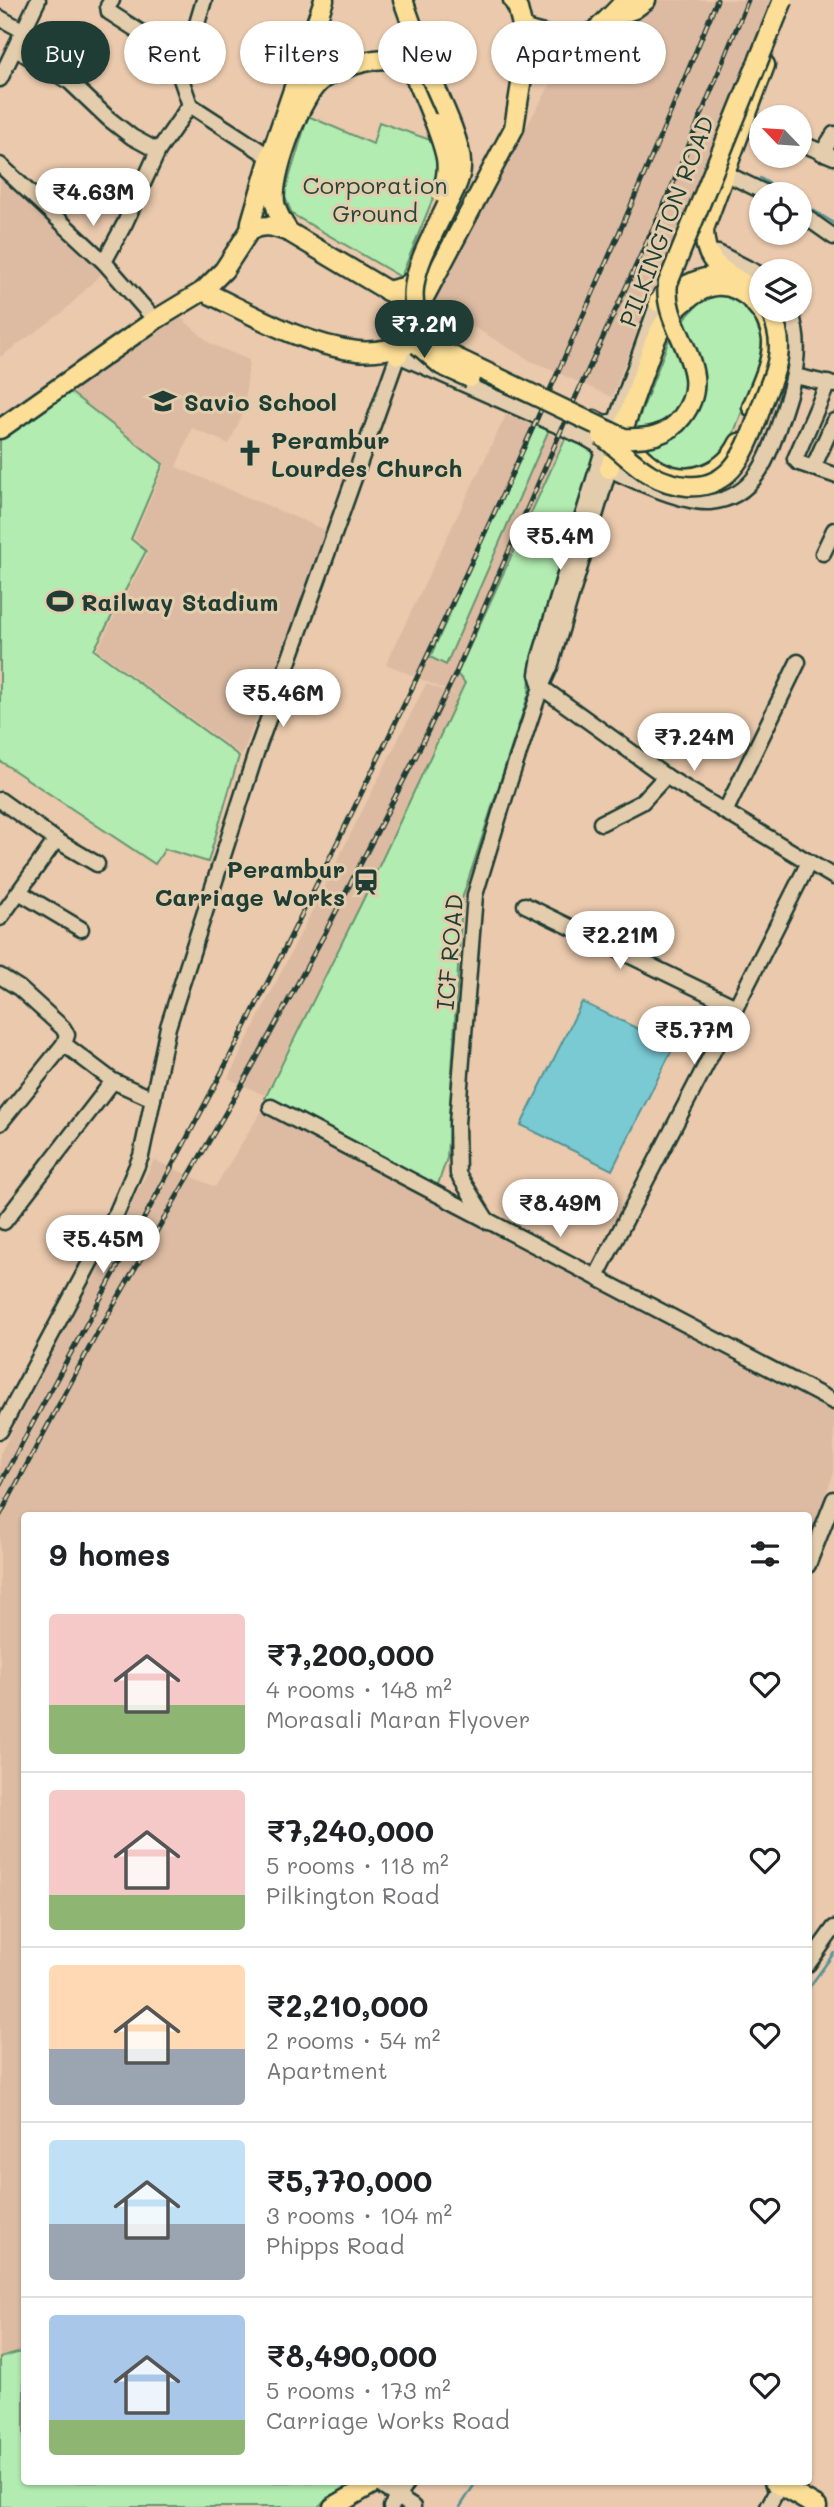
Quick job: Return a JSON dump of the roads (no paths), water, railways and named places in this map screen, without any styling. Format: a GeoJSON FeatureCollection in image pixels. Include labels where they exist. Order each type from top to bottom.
{"type":"FeatureCollection","features":[{"type":"Feature","properties":{"kind":"main road"},"geometry":{"type":"LineString","coordinates":[[0,429],[155,320],[203,291],[225,270],[250,230],[270,157],[324,0]]}},
{"type":"Feature","properties":{"kind":"main road"},"geometry":{"type":"LineString","coordinates":[[403,0],[461,161],[455,188],[416,275],[412,299],[417,321],[438,349],[624,438],[651,466],[677,477],[697,477],[713,471],[735,451],[767,365],[772,341],[765,317],[758,306],[740,293],[707,253],[682,240]]}},
{"type":"Feature","properties":{"kind":"main road"},"geometry":{"type":"LineString","coordinates":[[496,0],[515,4],[521,21]]}},
{"type":"Feature","properties":{"kind":"main road"},"geometry":{"type":"LineString","coordinates":[[606,20],[626,0]]}},
{"type":"Feature","properties":{"kind":"main road"},"geometry":{"type":"LineString","coordinates":[[606,20],[634,9],[646,0]]}},
{"type":"Feature","properties":{"kind":"main road"},"geometry":{"type":"LineString","coordinates":[[624,438],[660,435],[678,422],[692,400],[695,390],[693,369],[667,300],[668,283],[783,0]]}},
{"type":"Feature","properties":{"kind":"main road"},"geometry":{"type":"LineString","coordinates":[[707,253],[704,229],[790,0]]}},
{"type":"Feature","properties":{"kind":"main road"},"geometry":{"type":"LineString","coordinates":[[289,232],[275,206],[274,190],[303,101],[318,82],[352,64],[380,58],[406,65],[416,79],[445,153],[448,175],[405,269],[401,285],[406,325],[416,343],[441,365],[603,436],[657,480],[676,485],[697,486],[717,480],[735,467],[748,446],[779,353],[778,332],[774,322]]}},
{"type":"Feature","properties":{"kind":"main road"},"geometry":{"type":"LineString","coordinates":[[387,291],[416,281],[432,265],[504,125],[511,84]]}},
{"type":"Feature","properties":{"kind":"main road"},"geometry":{"type":"LineString","coordinates":[[400,351],[413,310],[514,128],[521,84]]}},
{"type":"Feature","properties":{"kind":"main road"},"geometry":{"type":"LineString","coordinates":[[250,230],[269,225],[289,232],[387,291],[413,310]]}},
{"type":"Feature","properties":{"kind":"main road"},"geometry":{"type":"LineString","coordinates":[[658,302],[698,280],[721,276],[749,291]]}},
{"type":"Feature","properties":{"kind":"main road"},"geometry":{"type":"LineString","coordinates":[[609,469],[662,326],[674,312],[706,288],[733,282]]}},
{"type":"Feature","properties":{"kind":"main road"},"geometry":{"type":"LineString","coordinates":[[203,291],[295,334],[358,351],[400,351],[433,336]]}},
{"type":"Feature","properties":{"kind":"main road"},"geometry":{"type":"LineString","coordinates":[[333,2507],[370,2485]]}},
{"type":"Feature","properties":{"kind":"main road"},"geometry":{"type":"LineString","coordinates":[[780,2485],[817,2507]]}},
{"type":"Feature","properties":{"kind":"street"},"geometry":{"type":"LineString","coordinates":[[28,21],[37,0]]}},
{"type":"Feature","properties":{"kind":"street"},"geometry":{"type":"LineString","coordinates":[[112,0],[108,6],[109,12],[124,22]]}},
{"type":"Feature","properties":{"kind":"street"},"geometry":{"type":"LineString","coordinates":[[198,21],[204,0]]}},
{"type":"Feature","properties":{"kind":"street","name":"PILKINGTON ROAD"},"geometry":{"type":"LineString","coordinates":[[433,336],[446,346],[604,423],[616,421],[658,302],[777,0]]}},
{"type":"Feature","properties":{"kind":"street"},"geometry":{"type":"LineString","coordinates":[[0,18],[21,29]]}},
{"type":"Feature","properties":{"kind":"street"},"geometry":{"type":"LineString","coordinates":[[0,79],[21,38]]}},
{"type":"Feature","properties":{"kind":"street"},"geometry":{"type":"LineString","coordinates":[[16,49],[70,82],[108,119],[132,137],[158,151]]}},
{"type":"Feature","properties":{"kind":"street"},"geometry":{"type":"LineString","coordinates":[[183,84],[190,105],[270,157]]}},
{"type":"Feature","properties":{"kind":"street"},"geometry":{"type":"LineString","coordinates":[[104,262],[158,151],[190,105]]}},
{"type":"Feature","properties":{"kind":"street"},"geometry":{"type":"LineString","coordinates":[[828,155],[834,134]]}},
{"type":"Feature","properties":{"kind":"street"},"geometry":{"type":"LineString","coordinates":[[0,165],[104,262],[155,320]]}},
{"type":"Feature","properties":{"kind":"street"},"geometry":{"type":"LineString","coordinates":[[733,177],[749,185]]}},
{"type":"Feature","properties":{"kind":"street"},"geometry":{"type":"LineString","coordinates":[[812,221],[834,237]]}},
{"type":"Feature","properties":{"kind":"street"},"geometry":{"type":"LineString","coordinates":[[707,253],[718,253],[749,269]]}},
{"type":"Feature","properties":{"kind":"street"},"geometry":{"type":"LineString","coordinates":[[413,310],[433,336]]}},
{"type":"Feature","properties":{"kind":"street"},"geometry":{"type":"LineString","coordinates":[[609,469],[625,478],[696,501],[710,502],[730,496],[748,485],[762,470],[795,376],[798,344],[793,322]]}},
{"type":"Feature","properties":{"kind":"street"},"geometry":{"type":"LineString","coordinates":[[0,1431],[117,1212],[141,1156],[168,1027],[256,753],[400,351],[562,425],[603,448],[609,469],[550,667],[541,687]]}},
{"type":"Feature","properties":{"kind":"street"},"geometry":{"type":"LineString","coordinates":[[795,376],[831,384],[796,461],[833,472]]}},
{"type":"Feature","properties":{"kind":"street"},"geometry":{"type":"LineString","coordinates":[[813,468],[834,421]]}},
{"type":"Feature","properties":{"kind":"street"},"geometry":{"type":"LineString","coordinates":[[603,448],[540,657],[537,674],[541,687],[666,776],[834,877]]}},
{"type":"Feature","properties":{"kind":"street"},"geometry":{"type":"LineString","coordinates":[[823,553],[834,530]]}},
{"type":"Feature","properties":{"kind":"street"},"geometry":{"type":"LineString","coordinates":[[725,812],[798,662]]}},
{"type":"Feature","properties":{"kind":"street","name":"ICF ROAD"},"geometry":{"type":"LineString","coordinates":[[488,1222],[458,1174],[457,1123],[469,953],[475,895],[541,687]]}},
{"type":"Feature","properties":{"kind":"street"},"geometry":{"type":"LineString","coordinates":[[601,823],[642,802],[666,776]]}},
{"type":"Feature","properties":{"kind":"street"},"geometry":{"type":"LineString","coordinates":[[0,800],[56,840],[97,864]]}},
{"type":"Feature","properties":{"kind":"street"},"geometry":{"type":"LineString","coordinates":[[0,918],[56,840]]}},
{"type":"Feature","properties":{"kind":"street"},"geometry":{"type":"LineString","coordinates":[[599,1280],[736,1007],[813,864]]}},
{"type":"Feature","properties":{"kind":"street"},"geometry":{"type":"LineString","coordinates":[[599,1280],[813,864]]}},
{"type":"Feature","properties":{"kind":"street"},"geometry":{"type":"LineString","coordinates":[[19,892],[81,929]]}},
{"type":"Feature","properties":{"kind":"street"},"geometry":{"type":"LineString","coordinates":[[524,905],[736,1007]]}},
{"type":"Feature","properties":{"kind":"street"},"geometry":{"type":"LineString","coordinates":[[0,976],[19,988],[64,1028],[67,1035],[64,1044],[0,1123]]}},
{"type":"Feature","properties":{"kind":"street"},"geometry":{"type":"LineString","coordinates":[[64,1044],[113,1081],[153,1099]]}},
{"type":"Feature","properties":{"kind":"street"},"geometry":{"type":"LineString","coordinates":[[4,1222],[113,1081]]}},
{"type":"Feature","properties":{"kind":"street"},"geometry":{"type":"LineString","coordinates":[[271,1107],[834,1402]]}},
{"type":"Feature","properties":{"kind":"street"},"geometry":{"type":"LineString","coordinates":[[812,1555],[834,1499]]}},
{"type":"Feature","properties":{"kind":"street"},"geometry":{"type":"LineString","coordinates":[[812,1959],[833,1932]]}},
{"type":"Feature","properties":{"kind":"street"},"geometry":{"type":"LineString","coordinates":[[378,2485],[394,2502],[413,2507]]}},
{"type":"Feature","properties":{"kind":"street"},"geometry":{"type":"LineString","coordinates":[[394,2502],[405,2485]]}},
{"type":"Feature","properties":{"kind":"street"},"geometry":{"type":"LineString","coordinates":[[768,2507],[776,2485]]}},
{"type":"Feature","properties":{"kind":"water"},"geometry":{"type":"Polygon","coordinates":[[[582,1002],[674,1046],[612,1170],[521,1125],[582,1002]]]}},
{"type":"Feature","properties":{"kind":"waterway"},"geometry":{"type":"LineString","coordinates":[[760,178],[767,182]]}},
{"type":"Feature","properties":{"kind":"waterway"},"geometry":{"type":"LineString","coordinates":[[812,209],[834,223]]}},
{"type":"Feature","properties":{"kind":"waterway"},"geometry":{"type":"LineString","coordinates":[[812,1983],[834,1953]]}},
{"type":"Feature","properties":{"kind":"waterway"},"geometry":{"type":"LineString","coordinates":[[460,2507],[474,2485]]}},
{"type":"Feature","properties":{"kind":"railway"},"geometry":{"type":"LineString","coordinates":[[0,1484],[210,1095],[366,783],[548,394],[717,0]]}},
{"type":"Feature","properties":{"kind":"railway"},"geometry":{"type":"LineString","coordinates":[[0,1515],[94,1339],[251,1069],[415,758],[455,675],[573,403],[671,189],[748,0]]}},
{"type":"Feature","properties":{"kind":"place","name":"Savio School"},"geometry":{"type":"Point","coordinates":[163,401]}},
{"type":"Feature","properties":{"kind":"place","name":"Perambur Lourdes Church"},"geometry":{"type":"Point","coordinates":[250,453]}},
{"type":"Feature","properties":{"kind":"place","name":"Railway Stadium"},"geometry":{"type":"Point","coordinates":[60,601]}},
{"type":"Feature","properties":{"kind":"place","name":"Perambur Carriage Works"},"geometry":{"type":"Point","coordinates":[366,882]}},
{"type":"Feature","properties":{"kind":"park label","name":"Corporation Ground"},"geometry":{"type":"Point","coordinates":[375,198]}}]}
